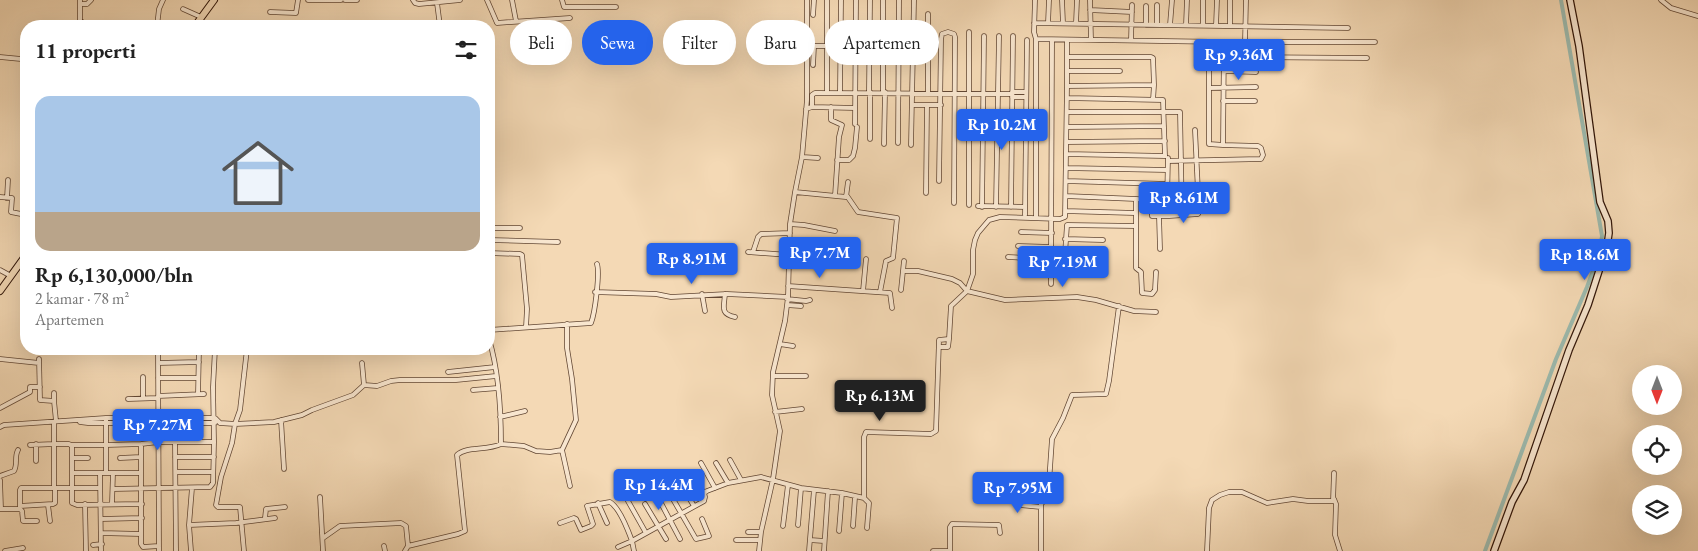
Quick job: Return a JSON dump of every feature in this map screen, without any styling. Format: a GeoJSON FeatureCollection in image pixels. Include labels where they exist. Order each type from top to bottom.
{"type":"FeatureCollection","features":[{"type":"Feature","properties":{"kind":"main road"},"geometry":{"type":"LineString","coordinates":[[201,18],[214,0]]}},
{"type":"Feature","properties":{"kind":"main road"},"geometry":{"type":"LineString","coordinates":[[0,291],[20,263]]}},
{"type":"Feature","properties":{"kind":"street"},"geometry":{"type":"LineString","coordinates":[[80,20],[80,2],[87,4],[90,0]]}},
{"type":"Feature","properties":{"kind":"street"},"geometry":{"type":"LineString","coordinates":[[157,20],[163,0]]}},
{"type":"Feature","properties":{"kind":"street"},"geometry":{"type":"LineString","coordinates":[[270,12],[296,13],[298,0]]}},
{"type":"Feature","properties":{"kind":"street"},"geometry":{"type":"LineString","coordinates":[[308,0],[341,0]]}},
{"type":"Feature","properties":{"kind":"street"},"geometry":{"type":"LineString","coordinates":[[345,0],[357,0]]}},
{"type":"Feature","properties":{"kind":"street"},"geometry":{"type":"LineString","coordinates":[[412,0],[417,4],[460,0]]}},
{"type":"Feature","properties":{"kind":"street"},"geometry":{"type":"LineString","coordinates":[[486,0],[496,22],[510,21]]}},
{"type":"Feature","properties":{"kind":"street"},"geometry":{"type":"LineString","coordinates":[[512,0],[516,20]]}},
{"type":"Feature","properties":{"kind":"street"},"geometry":{"type":"LineString","coordinates":[[562,0],[564,6],[616,7]]}},
{"type":"Feature","properties":{"kind":"street"},"geometry":{"type":"LineString","coordinates":[[759,551],[760,532],[773,480],[780,431],[772,395],[773,376],[787,305],[790,224],[802,157],[806,109],[807,0]]}},
{"type":"Feature","properties":{"kind":"street"},"geometry":{"type":"LineString","coordinates":[[813,15],[814,0]]}},
{"type":"Feature","properties":{"kind":"street"},"geometry":{"type":"LineString","coordinates":[[827,0],[827,20]]}},
{"type":"Feature","properties":{"kind":"street"},"geometry":{"type":"LineString","coordinates":[[840,92],[841,0]]}},
{"type":"Feature","properties":{"kind":"street"},"geometry":{"type":"LineString","coordinates":[[837,160],[849,160],[853,156],[856,125],[856,0]]}},
{"type":"Feature","properties":{"kind":"street"},"geometry":{"type":"LineString","coordinates":[[870,0],[870,139]]}},
{"type":"Feature","properties":{"kind":"street"},"geometry":{"type":"LineString","coordinates":[[883,0],[884,144]]}},
{"type":"Feature","properties":{"kind":"street"},"geometry":{"type":"LineString","coordinates":[[898,143],[899,0]]}},
{"type":"Feature","properties":{"kind":"street"},"geometry":{"type":"LineString","coordinates":[[911,145],[914,0]]}},
{"type":"Feature","properties":{"kind":"street"},"geometry":{"type":"LineString","coordinates":[[1035,0],[1034,32],[1036,39],[1037,95],[1036,218]]}},
{"type":"Feature","properties":{"kind":"street"},"geometry":{"type":"LineString","coordinates":[[1048,23],[1049,0]]}},
{"type":"Feature","properties":{"kind":"street"},"geometry":{"type":"LineString","coordinates":[[1062,0],[1062,23]]}},
{"type":"Feature","properties":{"kind":"street"},"geometry":{"type":"LineString","coordinates":[[1076,24],[1077,0]]}},
{"type":"Feature","properties":{"kind":"street"},"geometry":{"type":"LineString","coordinates":[[1090,0],[1091,40]]}},
{"type":"Feature","properties":{"kind":"street"},"geometry":{"type":"LineString","coordinates":[[1170,25],[1172,0]]}},
{"type":"Feature","properties":{"kind":"street"},"geometry":{"type":"LineString","coordinates":[[1186,25],[1188,0]]}},
{"type":"Feature","properties":{"kind":"street"},"geometry":{"type":"LineString","coordinates":[[1203,25],[1204,0]]}},
{"type":"Feature","properties":{"kind":"street"},"geometry":{"type":"LineString","coordinates":[[1216,26],[1217,0]]}},
{"type":"Feature","properties":{"kind":"street"},"geometry":{"type":"LineString","coordinates":[[1230,0],[1230,26]]}},
{"type":"Feature","properties":{"kind":"street"},"geometry":{"type":"LineString","coordinates":[[1245,42],[1246,0]]}},
{"type":"Feature","properties":{"kind":"street"},"geometry":{"type":"LineString","coordinates":[[1494,551],[1512,502],[1524,480],[1569,350],[1588,304],[1607,246],[1609,233],[1608,221],[1600,202],[1579,46],[1570,0]]}},
{"type":"Feature","properties":{"kind":"street"},"geometry":{"type":"LineString","coordinates":[[1661,0],[1672,8],[1698,16]]}},
{"type":"Feature","properties":{"kind":"street"},"geometry":{"type":"LineString","coordinates":[[437,3],[439,20]]}},
{"type":"Feature","properties":{"kind":"street"},"geometry":{"type":"LineString","coordinates":[[1131,40],[1132,5]]}},
{"type":"Feature","properties":{"kind":"street"},"geometry":{"type":"LineString","coordinates":[[1157,5],[1157,25]]}},
{"type":"Feature","properties":{"kind":"street"},"geometry":{"type":"LineString","coordinates":[[1146,6],[1146,24]]}},
{"type":"Feature","properties":{"kind":"street"},"geometry":{"type":"LineString","coordinates":[[183,9],[201,18]]}},
{"type":"Feature","properties":{"kind":"street"},"geometry":{"type":"LineString","coordinates":[[1090,10],[1132,12]]}},
{"type":"Feature","properties":{"kind":"street"},"geometry":{"type":"LineString","coordinates":[[928,14],[928,93]]}},
{"type":"Feature","properties":{"kind":"street"},"geometry":{"type":"LineString","coordinates":[[534,20],[570,18]]}},
{"type":"Feature","properties":{"kind":"street"},"geometry":{"type":"LineString","coordinates":[[1034,23],[1348,28]]}},
{"type":"Feature","properties":{"kind":"street"},"geometry":{"type":"LineString","coordinates":[[939,181],[941,36],[948,32],[956,37],[954,203]]}},
{"type":"Feature","properties":{"kind":"street"},"geometry":{"type":"LineString","coordinates":[[969,205],[970,32]]}},
{"type":"Feature","properties":{"kind":"street"},"geometry":{"type":"LineString","coordinates":[[984,36],[980,207],[1025,208]]}},
{"type":"Feature","properties":{"kind":"street"},"geometry":{"type":"LineString","coordinates":[[996,207],[999,36]]}},
{"type":"Feature","properties":{"kind":"street"},"geometry":{"type":"LineString","coordinates":[[1011,207],[1013,36]]}},
{"type":"Feature","properties":{"kind":"street"},"geometry":{"type":"LineString","coordinates":[[1036,39],[1375,42]]}},
{"type":"Feature","properties":{"kind":"street"},"geometry":{"type":"LineString","coordinates":[[1025,215],[1027,40]]}},
{"type":"Feature","properties":{"kind":"street"},"geometry":{"type":"LineString","coordinates":[[1051,284],[1052,40]]}},
{"type":"Feature","properties":{"kind":"street"},"geometry":{"type":"LineString","coordinates":[[939,347],[949,346],[951,306],[968,291],[972,274],[973,250],[981,228],[995,218],[1065,217],[1067,40]]}},
{"type":"Feature","properties":{"kind":"street"},"geometry":{"type":"LineString","coordinates":[[1168,161],[1261,159],[1263,155],[1261,148],[1258,146],[1210,144],[1209,42]]}},
{"type":"Feature","properties":{"kind":"street"},"geometry":{"type":"LineString","coordinates":[[1223,145],[1224,42]]}},
{"type":"Feature","properties":{"kind":"street"},"geometry":{"type":"LineString","coordinates":[[0,56],[20,59]]}},
{"type":"Feature","properties":{"kind":"street"},"geometry":{"type":"LineString","coordinates":[[1067,57],[1152,57],[1154,71],[1153,100]]}},
{"type":"Feature","properties":{"kind":"street"},"geometry":{"type":"LineString","coordinates":[[1224,57],[1367,58]]}},
{"type":"Feature","properties":{"kind":"street"},"geometry":{"type":"LineString","coordinates":[[827,65],[827,92]]}},
{"type":"Feature","properties":{"kind":"street"},"geometry":{"type":"LineString","coordinates":[[1067,71],[1120,71]]}},
{"type":"Feature","properties":{"kind":"street"},"geometry":{"type":"LineString","coordinates":[[1224,71],[1256,72]]}},
{"type":"Feature","properties":{"kind":"street"},"geometry":{"type":"LineString","coordinates":[[1067,86],[1154,85]]}},
{"type":"Feature","properties":{"kind":"street"},"geometry":{"type":"LineString","coordinates":[[1208,88],[1256,87]]}},
{"type":"Feature","properties":{"kind":"street"},"geometry":{"type":"LineString","coordinates":[[812,107],[813,94],[827,92],[1037,95]]}},
{"type":"Feature","properties":{"kind":"street"},"geometry":{"type":"LineString","coordinates":[[1067,98],[1163,100],[1165,156],[1168,157],[1167,201],[1169,216]]}},
{"type":"Feature","properties":{"kind":"street"},"geometry":{"type":"LineString","coordinates":[[1223,101],[1255,100]]}},
{"type":"Feature","properties":{"kind":"street"},"geometry":{"type":"LineString","coordinates":[[912,104],[941,105]]}},
{"type":"Feature","properties":{"kind":"street"},"geometry":{"type":"LineString","coordinates":[[926,193],[927,105]]}},
{"type":"Feature","properties":{"kind":"street"},"geometry":{"type":"LineString","coordinates":[[806,109],[812,107],[855,108]]}},
{"type":"Feature","properties":{"kind":"street"},"geometry":{"type":"LineString","coordinates":[[831,108],[831,120],[842,125],[837,160],[835,196]]}},
{"type":"Feature","properties":{"kind":"street"},"geometry":{"type":"LineString","coordinates":[[1067,112],[1164,111],[1180,113],[1182,215]]}},
{"type":"Feature","properties":{"kind":"street"},"geometry":{"type":"LineString","coordinates":[[1067,127],[1164,126]]}},
{"type":"Feature","properties":{"kind":"street"},"geometry":{"type":"LineString","coordinates":[[1152,198],[1152,216],[1198,214],[1195,130]]}},
{"type":"Feature","properties":{"kind":"street"},"geometry":{"type":"LineString","coordinates":[[1066,142],[1165,141]]}},
{"type":"Feature","properties":{"kind":"street"},"geometry":{"type":"LineString","coordinates":[[1066,154],[1165,156]]}},
{"type":"Feature","properties":{"kind":"street"},"geometry":{"type":"LineString","coordinates":[[802,157],[818,158]]}},
{"type":"Feature","properties":{"kind":"street"},"geometry":{"type":"LineString","coordinates":[[1066,168],[1167,170]]}},
{"type":"Feature","properties":{"kind":"street"},"geometry":{"type":"LineString","coordinates":[[7,198],[8,180]]}},
{"type":"Feature","properties":{"kind":"street"},"geometry":{"type":"LineString","coordinates":[[1066,181],[1167,184]]}},
{"type":"Feature","properties":{"kind":"street"},"geometry":{"type":"LineString","coordinates":[[848,182],[847,196],[858,212],[897,218],[893,258],[886,261],[880,292]]}},
{"type":"Feature","properties":{"kind":"street"},"geometry":{"type":"LineString","coordinates":[[795,192],[847,196]]}},
{"type":"Feature","properties":{"kind":"street"},"geometry":{"type":"LineString","coordinates":[[1066,196],[1152,198],[1167,201]]}},
{"type":"Feature","properties":{"kind":"street"},"geometry":{"type":"LineString","coordinates":[[0,197],[12,198],[12,212],[20,214]]}},
{"type":"Feature","properties":{"kind":"street"},"geometry":{"type":"LineString","coordinates":[[1136,198],[1136,268],[1141,272],[1142,293],[1152,294],[1155,290],[1156,272]]}},
{"type":"Feature","properties":{"kind":"street"},"geometry":{"type":"LineString","coordinates":[[1065,211],[1136,213]]}},
{"type":"Feature","properties":{"kind":"street"},"geometry":{"type":"LineString","coordinates":[[1159,216],[1160,249]]}},
{"type":"Feature","properties":{"kind":"street"},"geometry":{"type":"LineString","coordinates":[[790,224],[804,224],[835,231]]}},
{"type":"Feature","properties":{"kind":"street"},"geometry":{"type":"LineString","coordinates":[[1065,254],[1066,227],[1068,225],[1136,226]]}},
{"type":"Feature","properties":{"kind":"street"},"geometry":{"type":"LineString","coordinates":[[495,228],[520,228]]}},
{"type":"Feature","properties":{"kind":"street"},"geometry":{"type":"LineString","coordinates":[[1021,232],[1052,233]]}},
{"type":"Feature","properties":{"kind":"street"},"geometry":{"type":"LineString","coordinates":[[789,255],[751,252],[761,234],[790,234]]}},
{"type":"Feature","properties":{"kind":"street"},"geometry":{"type":"LineString","coordinates":[[1065,239],[1103,240]]}},
{"type":"Feature","properties":{"kind":"street"},"geometry":{"type":"LineString","coordinates":[[495,240],[558,242]]}},
{"type":"Feature","properties":{"kind":"street"},"geometry":{"type":"LineString","coordinates":[[1018,246],[1051,247]]}},
{"type":"Feature","properties":{"kind":"street"},"geometry":{"type":"LineString","coordinates":[[1008,257],[1029,258],[1029,246]]}},
{"type":"Feature","properties":{"kind":"street"},"geometry":{"type":"LineString","coordinates":[[495,252],[522,255],[527,310],[526,327]]}},
{"type":"Feature","properties":{"kind":"street"},"geometry":{"type":"LineString","coordinates":[[1051,253],[1102,253]]}},
{"type":"Feature","properties":{"kind":"street"},"geometry":{"type":"LineString","coordinates":[[864,291],[866,259]]}},
{"type":"Feature","properties":{"kind":"street"},"geometry":{"type":"LineString","coordinates":[[901,290],[904,261]]}},
{"type":"Feature","properties":{"kind":"street"},"geometry":{"type":"LineString","coordinates":[[495,330],[591,323],[598,270],[597,264]]}},
{"type":"Feature","properties":{"kind":"street"},"geometry":{"type":"LineString","coordinates":[[1051,267],[1079,268]]}},
{"type":"Feature","properties":{"kind":"street"},"geometry":{"type":"LineString","coordinates":[[0,270],[11,276]]}},
{"type":"Feature","properties":{"kind":"street"},"geometry":{"type":"LineString","coordinates":[[903,271],[918,271],[952,279],[960,283],[968,291],[1005,300],[1077,297],[1096,300],[1134,311],[1156,312]]}},
{"type":"Feature","properties":{"kind":"street"},"geometry":{"type":"LineString","coordinates":[[788,286],[891,293],[892,308]]}},
{"type":"Feature","properties":{"kind":"street"},"geometry":{"type":"LineString","coordinates":[[595,292],[656,294],[671,297],[725,294],[810,300]]}},
{"type":"Feature","properties":{"kind":"street"},"geometry":{"type":"LineString","coordinates":[[702,294],[705,311]]}},
{"type":"Feature","properties":{"kind":"street"},"geometry":{"type":"LineString","coordinates":[[725,294],[725,312],[728,316],[735,317]]}},
{"type":"Feature","properties":{"kind":"street"},"geometry":{"type":"LineString","coordinates":[[787,305],[801,306]]}},
{"type":"Feature","properties":{"kind":"street"},"geometry":{"type":"LineString","coordinates":[[1041,551],[1041,504],[1048,497],[1052,439],[1063,418],[1071,396],[1074,394],[1106,394],[1119,306]]}},
{"type":"Feature","properties":{"kind":"street"},"geometry":{"type":"LineString","coordinates":[[567,324],[567,348],[576,420],[562,450],[570,486]]}},
{"type":"Feature","properties":{"kind":"street"},"geometry":{"type":"LineString","coordinates":[[864,498],[864,437],[866,432],[931,434],[936,431],[939,340],[949,339]]}},
{"type":"Feature","properties":{"kind":"street"},"geometry":{"type":"LineString","coordinates":[[780,344],[793,346]]}},
{"type":"Feature","properties":{"kind":"street"},"geometry":{"type":"LineString","coordinates":[[141,444],[142,546],[159,548],[158,355]]}},
{"type":"Feature","properties":{"kind":"street"},"geometry":{"type":"LineString","coordinates":[[198,394],[199,355]]}},
{"type":"Feature","properties":{"kind":"street"},"geometry":{"type":"LineString","coordinates":[[113,489],[212,486],[216,421],[213,387],[215,355]]}},
{"type":"Feature","properties":{"kind":"street"},"geometry":{"type":"LineString","coordinates":[[244,551],[239,506],[216,506],[221,477],[232,444],[234,424],[239,414],[247,355]]}},
{"type":"Feature","properties":{"kind":"street"},"geometry":{"type":"LineString","coordinates":[[492,355],[498,388],[501,444]]}},
{"type":"Feature","properties":{"kind":"street"},"geometry":{"type":"LineString","coordinates":[[0,359],[39,361],[40,400],[54,401]]}},
{"type":"Feature","properties":{"kind":"street"},"geometry":{"type":"LineString","coordinates":[[158,363],[198,362]]}},
{"type":"Feature","properties":{"kind":"street"},"geometry":{"type":"LineString","coordinates":[[362,363],[364,385]]}},
{"type":"Feature","properties":{"kind":"street"},"geometry":{"type":"LineString","coordinates":[[448,372],[494,367]]}},
{"type":"Feature","properties":{"kind":"street"},"geometry":{"type":"LineString","coordinates":[[0,427],[4,425],[76,421],[216,421],[234,424],[274,422],[302,416],[312,410],[353,395],[364,385],[378,386],[400,380],[446,380],[496,376]]}},
{"type":"Feature","properties":{"kind":"street"},"geometry":{"type":"LineString","coordinates":[[773,376],[806,376]]}},
{"type":"Feature","properties":{"kind":"street"},"geometry":{"type":"LineString","coordinates":[[143,377],[143,398]]}},
{"type":"Feature","properties":{"kind":"street"},"geometry":{"type":"LineString","coordinates":[[158,378],[198,378]]}},
{"type":"Feature","properties":{"kind":"street"},"geometry":{"type":"LineString","coordinates":[[0,408],[30,392],[30,387],[40,387]]}},
{"type":"Feature","properties":{"kind":"street"},"geometry":{"type":"LineString","coordinates":[[473,390],[498,388]]}},
{"type":"Feature","properties":{"kind":"street"},"geometry":{"type":"LineString","coordinates":[[0,480],[1,509],[55,504],[54,393]]}},
{"type":"Feature","properties":{"kind":"street"},"geometry":{"type":"LineString","coordinates":[[128,399],[204,394]]}},
{"type":"Feature","properties":{"kind":"street"},"geometry":{"type":"LineString","coordinates":[[775,412],[802,409]]}},
{"type":"Feature","properties":{"kind":"street"},"geometry":{"type":"LineString","coordinates":[[500,417],[525,411]]}},
{"type":"Feature","properties":{"kind":"street"},"geometry":{"type":"LineString","coordinates":[[280,420],[284,469]]}},
{"type":"Feature","properties":{"kind":"street"},"geometry":{"type":"LineString","coordinates":[[106,421],[106,473]]}},
{"type":"Feature","properties":{"kind":"street"},"geometry":{"type":"LineString","coordinates":[[175,442],[176,551]]}},
{"type":"Feature","properties":{"kind":"street"},"geometry":{"type":"LineString","coordinates":[[30,445],[214,442]]}},
{"type":"Feature","properties":{"kind":"street"},"geometry":{"type":"LineString","coordinates":[[36,444],[36,461]]}},
{"type":"Feature","properties":{"kind":"street"},"geometry":{"type":"LineString","coordinates":[[408,546],[464,532],[466,529],[457,455],[463,450],[487,449],[501,444],[524,446],[536,451],[550,452],[562,450]]}},
{"type":"Feature","properties":{"kind":"street"},"geometry":{"type":"LineString","coordinates":[[71,445],[72,503],[142,504]]}},
{"type":"Feature","properties":{"kind":"street"},"geometry":{"type":"LineString","coordinates":[[0,476],[14,471],[18,450]]}},
{"type":"Feature","properties":{"kind":"street"},"geometry":{"type":"LineString","coordinates":[[175,457],[214,457]]}},
{"type":"Feature","properties":{"kind":"street"},"geometry":{"type":"LineString","coordinates":[[72,458],[88,458]]}},
{"type":"Feature","properties":{"kind":"street"},"geometry":{"type":"LineString","coordinates":[[120,458],[142,458]]}},
{"type":"Feature","properties":{"kind":"street"},"geometry":{"type":"LineString","coordinates":[[730,460],[741,480]]}},
{"type":"Feature","properties":{"kind":"street"},"geometry":{"type":"LineString","coordinates":[[701,463],[715,488]]}},
{"type":"Feature","properties":{"kind":"street"},"geometry":{"type":"LineString","coordinates":[[716,463],[728,483]]}},
{"type":"Feature","properties":{"kind":"street"},"geometry":{"type":"LineString","coordinates":[[176,472],[213,472]]}},
{"type":"Feature","properties":{"kind":"street"},"geometry":{"type":"LineString","coordinates":[[72,473],[142,473]]}},
{"type":"Feature","properties":{"kind":"street"},"geometry":{"type":"LineString","coordinates":[[100,473],[102,551]]}},
{"type":"Feature","properties":{"kind":"street"},"geometry":{"type":"LineString","coordinates":[[112,503],[113,473]]}},
{"type":"Feature","properties":{"kind":"street"},"geometry":{"type":"LineString","coordinates":[[1334,473],[1335,535],[1340,551]]}},
{"type":"Feature","properties":{"kind":"street"},"geometry":{"type":"LineString","coordinates":[[618,547],[704,501],[704,493],[691,475]]}},
{"type":"Feature","properties":{"kind":"street"},"geometry":{"type":"LineString","coordinates":[[704,493],[728,483],[761,477],[801,488],[842,493],[864,498],[868,502],[867,528]]}},
{"type":"Feature","properties":{"kind":"street"},"geometry":{"type":"LineString","coordinates":[[662,480],[696,539],[709,536],[702,520]]}},
{"type":"Feature","properties":{"kind":"street"},"geometry":{"type":"LineString","coordinates":[[680,483],[694,506]]}},
{"type":"Feature","properties":{"kind":"street"},"geometry":{"type":"LineString","coordinates":[[783,526],[788,484]]}},
{"type":"Feature","properties":{"kind":"street"},"geometry":{"type":"LineString","coordinates":[[37,521],[23,521],[20,508],[20,488],[100,488]]}},
{"type":"Feature","properties":{"kind":"street"},"geometry":{"type":"LineString","coordinates":[[190,551],[189,525],[192,488]]}},
{"type":"Feature","properties":{"kind":"street"},"geometry":{"type":"LineString","coordinates":[[652,488],[680,539]]}},
{"type":"Feature","properties":{"kind":"street"},"geometry":{"type":"LineString","coordinates":[[798,525],[801,488]]}},
{"type":"Feature","properties":{"kind":"street"},"geometry":{"type":"LineString","coordinates":[[809,551],[814,490]]}},
{"type":"Feature","properties":{"kind":"street"},"geometry":{"type":"LineString","coordinates":[[824,551],[828,491]]}},
{"type":"Feature","properties":{"kind":"street"},"geometry":{"type":"LineString","coordinates":[[1207,551],[1209,508],[1212,500],[1220,495],[1229,492],[1242,492],[1267,503],[1293,499],[1332,501],[1334,499]]}},
{"type":"Feature","properties":{"kind":"street"},"geometry":{"type":"LineString","coordinates":[[839,530],[842,493]]}},
{"type":"Feature","properties":{"kind":"street"},"geometry":{"type":"LineString","coordinates":[[320,497],[323,551]]}},
{"type":"Feature","properties":{"kind":"street"},"geometry":{"type":"LineString","coordinates":[[854,526],[855,497]]}},
{"type":"Feature","properties":{"kind":"street"},"geometry":{"type":"LineString","coordinates":[[1014,499],[1014,502],[1020,505],[1041,507]]}},
{"type":"Feature","properties":{"kind":"street"},"geometry":{"type":"LineString","coordinates":[[628,501],[646,533]]}},
{"type":"Feature","properties":{"kind":"street"},"geometry":{"type":"LineString","coordinates":[[598,503],[607,523]]}},
{"type":"Feature","properties":{"kind":"street"},"geometry":{"type":"LineString","coordinates":[[560,523],[575,518],[581,530],[592,526],[587,507],[598,503],[612,503],[632,541],[634,551]]}},
{"type":"Feature","properties":{"kind":"street"},"geometry":{"type":"LineString","coordinates":[[85,504],[86,551]]}},
{"type":"Feature","properties":{"kind":"street"},"geometry":{"type":"LineString","coordinates":[[644,504],[666,539]]}},
{"type":"Feature","properties":{"kind":"street"},"geometry":{"type":"LineString","coordinates":[[48,505],[50,521]]}},
{"type":"Feature","properties":{"kind":"street"},"geometry":{"type":"LineString","coordinates":[[265,518],[266,509],[285,507]]}},
{"type":"Feature","properties":{"kind":"street"},"geometry":{"type":"LineString","coordinates":[[101,519],[142,518]]}},
{"type":"Feature","properties":{"kind":"street"},"geometry":{"type":"LineString","coordinates":[[189,525],[241,523],[275,518]]}},
{"type":"Feature","properties":{"kind":"street"},"geometry":{"type":"LineString","coordinates":[[323,538],[340,526],[401,523],[406,526],[408,546],[405,551]]}},
{"type":"Feature","properties":{"kind":"street"},"geometry":{"type":"LineString","coordinates":[[950,551],[950,526],[952,524],[999,525],[1000,533]]}},
{"type":"Feature","properties":{"kind":"street"},"geometry":{"type":"LineString","coordinates":[[748,532],[760,532]]}},
{"type":"Feature","properties":{"kind":"street"},"geometry":{"type":"LineString","coordinates":[[101,533],[142,534]]}},
{"type":"Feature","properties":{"kind":"street"},"geometry":{"type":"LineString","coordinates":[[736,540],[760,540]]}},
{"type":"Feature","properties":{"kind":"street"},"geometry":{"type":"LineString","coordinates":[[810,540],[824,541]]}},
{"type":"Feature","properties":{"kind":"street"},"geometry":{"type":"LineString","coordinates":[[94,545],[102,544]]}},
{"type":"Feature","properties":{"kind":"street"},"geometry":{"type":"LineString","coordinates":[[5,551],[23,548]]}},
{"type":"Feature","properties":{"kind":"street"},"geometry":{"type":"LineString","coordinates":[[933,551],[955,551]]}},
{"type":"Feature","properties":{"kind":"waterway"},"geometry":{"type":"LineString","coordinates":[[1485,551],[1556,359],[1599,255],[1602,236],[1561,0]]}}]}
